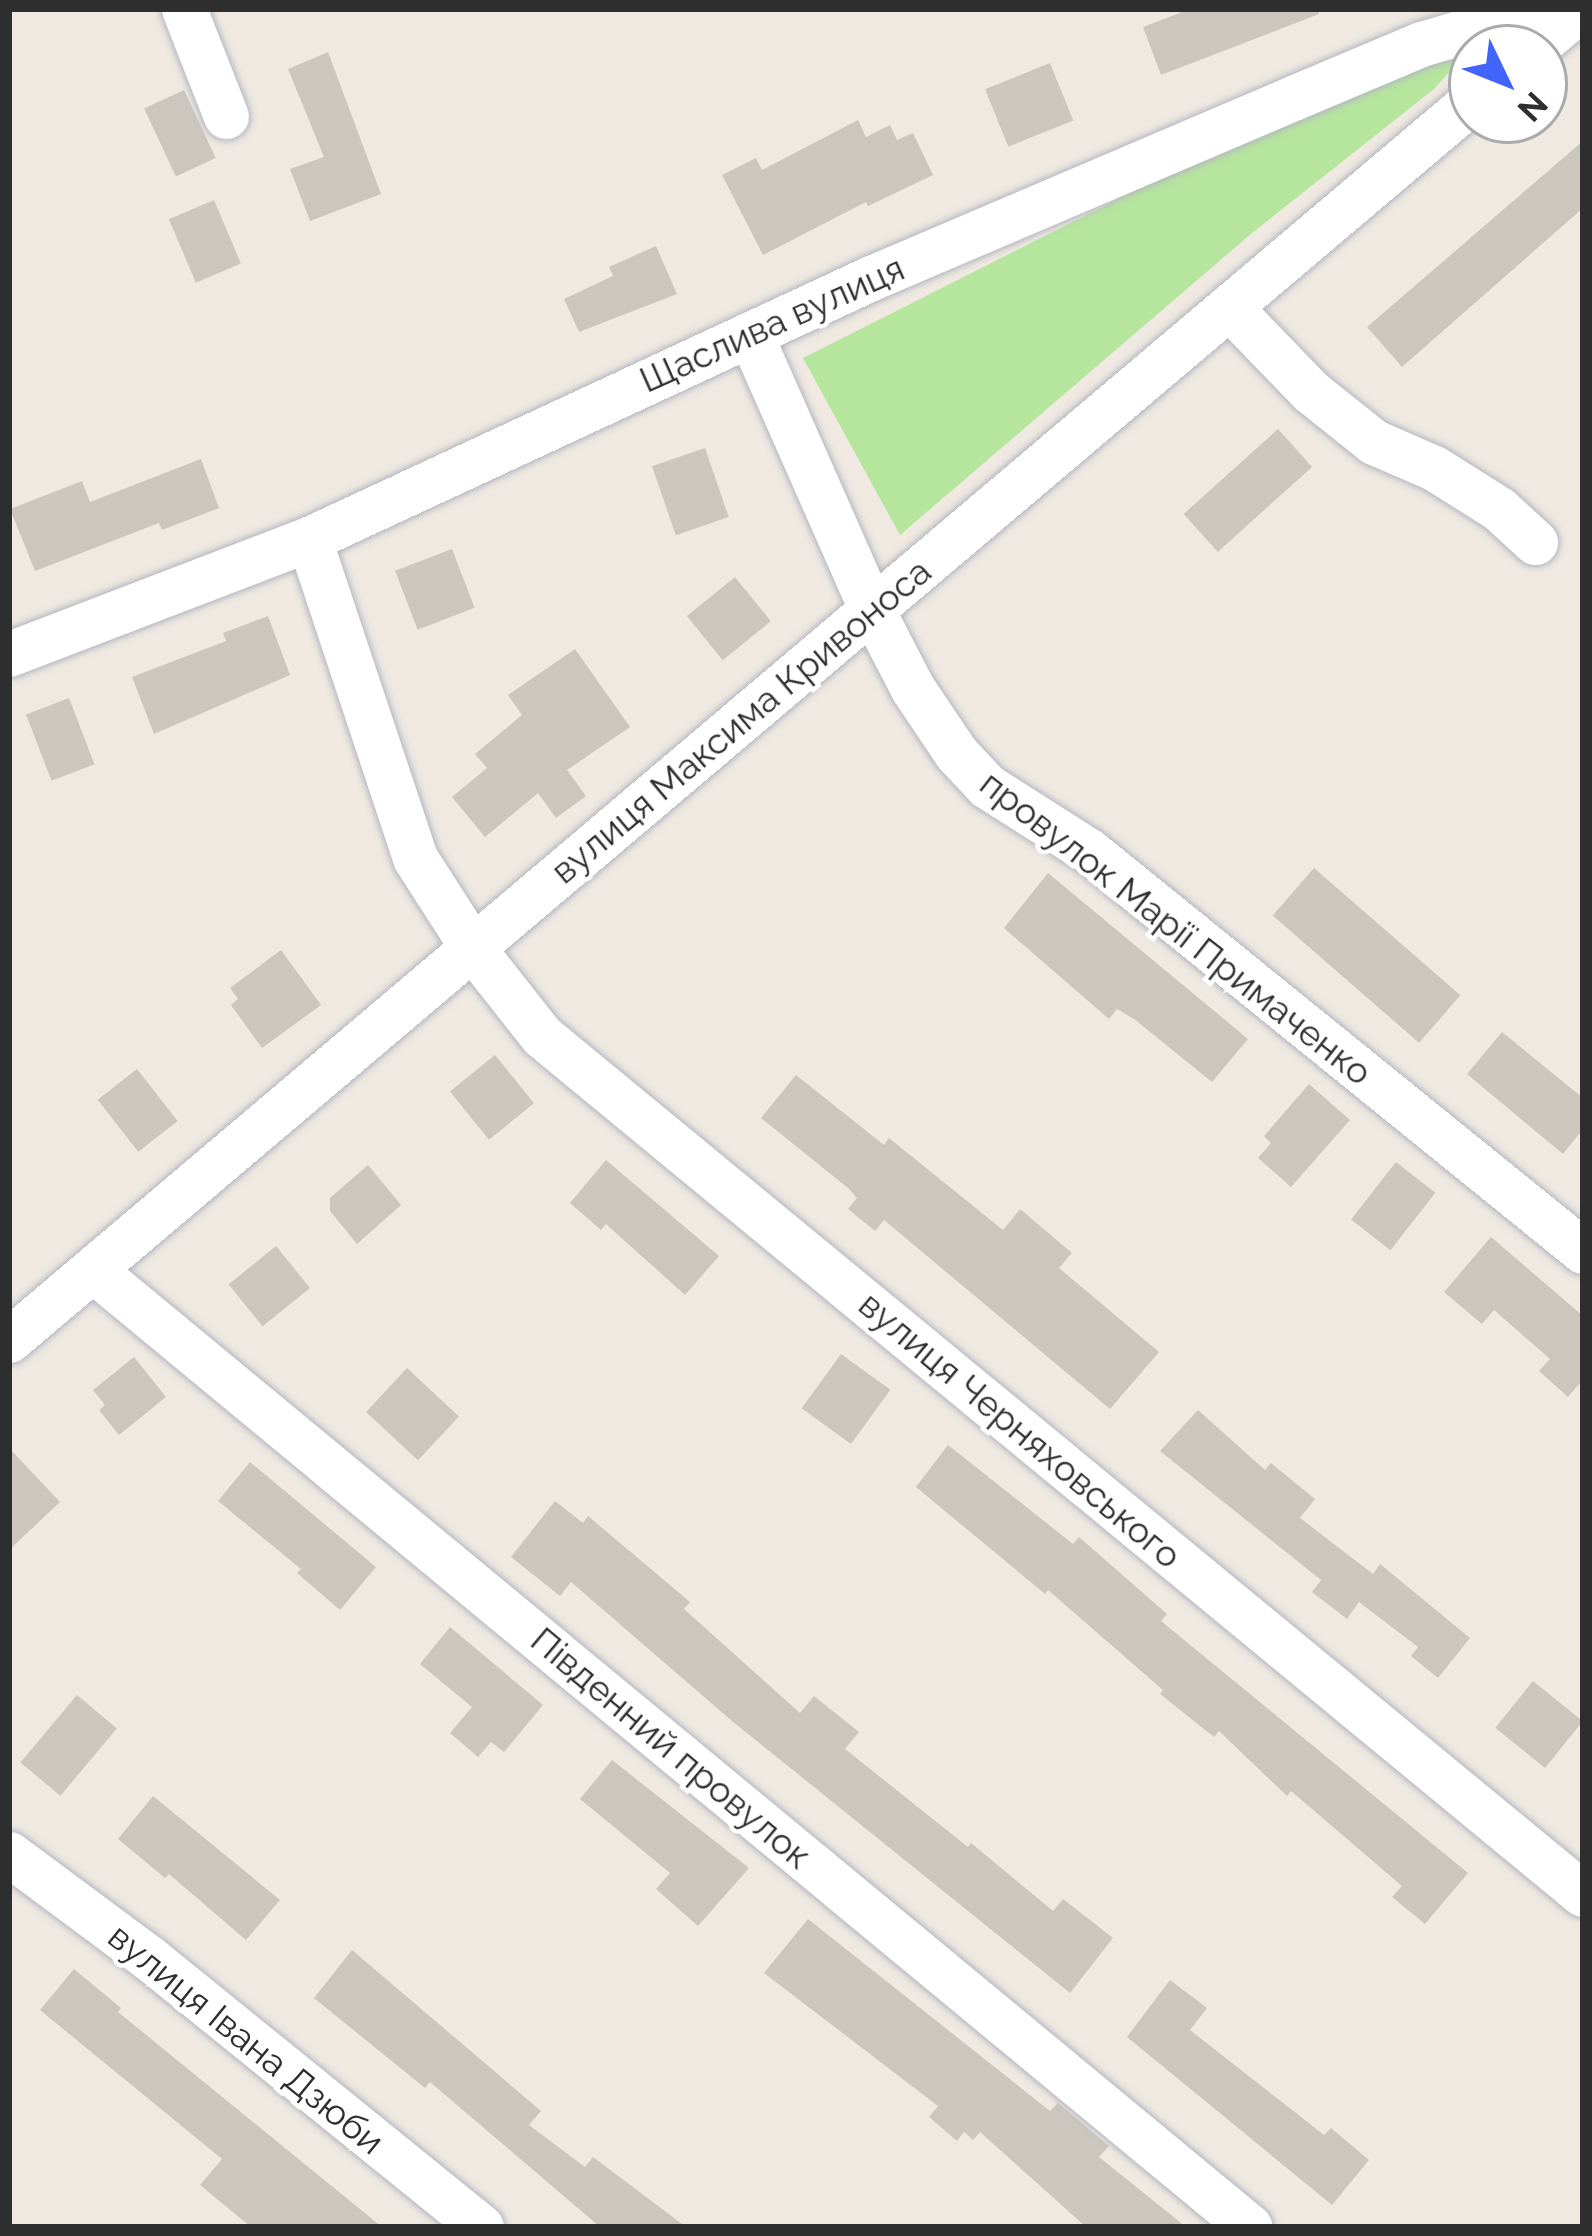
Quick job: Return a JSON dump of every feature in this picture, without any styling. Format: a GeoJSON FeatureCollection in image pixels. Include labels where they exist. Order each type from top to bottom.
{"type":"FeatureCollection","features":[{"type":"Feature","properties":{"kind":"street"},"geometry":{"type":"LineString","coordinates":[[184,9],[226,116]]}},
{"type":"Feature","properties":{"kind":"street","name":"Щаслива вулиця"},"geometry":{"type":"LineString","coordinates":[[9,654],[309,539],[1414,27],[1540,9]]}},
{"type":"Feature","properties":{"kind":"street","name":"вулиця Максима Кривоноса"},"geometry":{"type":"LineString","coordinates":[[9,1340],[1448,121]]}},
{"type":"Feature","properties":{"kind":"street"},"geometry":{"type":"LineString","coordinates":[[1229,307],[1310,391],[1374,442],[1434,468],[1498,509],[1535,542]]}},
{"type":"Feature","properties":{"kind":"street","name":"провулок Марії Примаченко"},"geometry":{"type":"LineString","coordinates":[[750,334],[872,610],[913,689],[956,753],[987,785],[1089,851],[1583,1250]]}},
{"type":"Feature","properties":{"kind":"street","name":"вулиця Черняховського"},"geometry":{"type":"LineString","coordinates":[[309,539],[415,859],[474,950],[542,1036],[1583,1894]]}},
{"type":"Feature","properties":{"kind":"street","name":"Південний провулок"},"geometry":{"type":"LineString","coordinates":[[93,1270],[1250,2227]]}},
{"type":"Feature","properties":{"kind":"street","name":"вулиця Івана Дзюби"},"geometry":{"type":"LineString","coordinates":[[9,1853],[149,1958],[481,2227]]}},
{"type":"Feature","properties":{"kind":"green space"},"geometry":{"type":"Polygon","coordinates":[[[1448,55],[1448,73],[1434,89],[1252,233],[900,535],[803,358],[1154,181],[1448,55]]]}},
{"type":"Feature","properties":{"kind":"building"},"geometry":{"type":"Polygon","coordinates":[[[1190,9],[1318,9],[1319,14],[1161,75],[1143,27],[1190,9]]]}},
{"type":"Feature","properties":{"kind":"building"},"geometry":{"type":"Polygon","coordinates":[[[328,52],[381,194],[310,221],[290,169],[324,157],[288,69],[328,52]]]}},
{"type":"Feature","properties":{"kind":"building"},"geometry":{"type":"Polygon","coordinates":[[[1050,63],[1073,120],[1008,147],[985,89],[1050,63]]]}},
{"type":"Feature","properties":{"kind":"building"},"geometry":{"type":"Polygon","coordinates":[[[184,90],[216,158],[176,177],[144,109],[184,90]]]}},
{"type":"Feature","properties":{"kind":"building"},"geometry":{"type":"Polygon","coordinates":[[[858,120],[866,137],[890,125],[897,140],[913,133],[933,175],[868,206],[866,202],[763,255],[722,175],[756,158],[762,170],[858,120]]]}},
{"type":"Feature","properties":{"kind":"building"},"geometry":{"type":"Polygon","coordinates":[[[1583,141],[1583,208],[1402,367],[1367,327],[1583,141]]]}},
{"type":"Feature","properties":{"kind":"building"},"geometry":{"type":"Polygon","coordinates":[[[214,200],[241,264],[196,283],[169,219],[214,200]]]}},
{"type":"Feature","properties":{"kind":"building"},"geometry":{"type":"Polygon","coordinates":[[[656,246],[677,294],[579,332],[564,299],[613,276],[609,267],[656,246]]]}},
{"type":"Feature","properties":{"kind":"building"},"geometry":{"type":"Polygon","coordinates":[[[1278,429],[1312,467],[1218,552],[1184,514],[1278,429]]]}},
{"type":"Feature","properties":{"kind":"building"},"geometry":{"type":"Polygon","coordinates":[[[705,448],[729,517],[676,535],[652,466],[705,448]]]}},
{"type":"Feature","properties":{"kind":"building"},"geometry":{"type":"Polygon","coordinates":[[[201,459],[219,508],[162,530],[159,523],[35,571],[10,509],[82,481],[90,502],[201,459]]]}},
{"type":"Feature","properties":{"kind":"building"},"geometry":{"type":"Polygon","coordinates":[[[452,549],[475,608],[418,630],[395,571],[452,549]]]}},
{"type":"Feature","properties":{"kind":"building"},"geometry":{"type":"Polygon","coordinates":[[[735,577],[771,621],[723,660],[687,616],[735,577]]]}},
{"type":"Feature","properties":{"kind":"building"},"geometry":{"type":"Polygon","coordinates":[[[268,616],[290,675],[154,734],[132,677],[226,641],[223,633],[268,616]]]}},
{"type":"Feature","properties":{"kind":"building"},"geometry":{"type":"Polygon","coordinates":[[[575,649],[630,727],[567,770],[586,796],[556,818],[538,793],[485,837],[452,797],[487,768],[475,754],[522,715],[508,695],[575,649]]]}},
{"type":"Feature","properties":{"kind":"building"},"geometry":{"type":"Polygon","coordinates":[[[69,698],[94,764],[51,781],[26,714],[69,698]]]}},
{"type":"Feature","properties":{"kind":"building"},"geometry":{"type":"Polygon","coordinates":[[[1314,868],[1460,995],[1419,1043],[1273,916],[1314,868]]]}},
{"type":"Feature","properties":{"kind":"building"},"geometry":{"type":"Polygon","coordinates":[[[1048,873],[1248,1039],[1212,1082],[1134,1019],[1117,1009],[1109,1019],[1004,928],[1048,873]]]}},
{"type":"Feature","properties":{"kind":"building"},"geometry":{"type":"Polygon","coordinates":[[[281,950],[321,1005],[262,1048],[231,1005],[238,999],[230,988],[281,950]]]}},
{"type":"Feature","properties":{"kind":"building"},"geometry":{"type":"Polygon","coordinates":[[[1502,1032],[1583,1098],[1583,1129],[1563,1154],[1467,1074],[1502,1032]]]}},
{"type":"Feature","properties":{"kind":"building"},"geometry":{"type":"Polygon","coordinates":[[[495,1055],[534,1103],[489,1140],[450,1092],[495,1055]]]}},
{"type":"Feature","properties":{"kind":"building"},"geometry":{"type":"Polygon","coordinates":[[[137,1069],[178,1121],[138,1152],[98,1100],[137,1069]]]}},
{"type":"Feature","properties":{"kind":"building"},"geometry":{"type":"Polygon","coordinates":[[[796,1075],[884,1145],[889,1138],[1003,1230],[1020,1209],[1072,1253],[1059,1268],[1159,1352],[1110,1409],[884,1220],[875,1231],[848,1209],[857,1198],[848,1188],[761,1118],[796,1075]]]}},
{"type":"Feature","properties":{"kind":"building"},"geometry":{"type":"Polygon","coordinates":[[[1309,1084],[1350,1120],[1291,1187],[1258,1158],[1271,1143],[1264,1136],[1309,1084]]]}},
{"type":"Feature","properties":{"kind":"building"},"geometry":{"type":"Polygon","coordinates":[[[606,1160],[719,1256],[685,1295],[606,1224],[601,1230],[570,1203],[606,1160]]]}},
{"type":"Feature","properties":{"kind":"building"},"geometry":{"type":"Polygon","coordinates":[[[1396,1162],[1435,1193],[1390,1250],[1351,1220],[1396,1162]]]}},
{"type":"Feature","properties":{"kind":"building"},"geometry":{"type":"Polygon","coordinates":[[[368,1165],[401,1205],[357,1244],[330,1211],[330,1198],[368,1165]]]}},
{"type":"Feature","properties":{"kind":"building"},"geometry":{"type":"Polygon","coordinates":[[[1491,1237],[1583,1316],[1583,1387],[1579,1384],[1568,1397],[1539,1371],[1550,1359],[1494,1310],[1482,1324],[1444,1292],[1491,1237]]]}},
{"type":"Feature","properties":{"kind":"building"},"geometry":{"type":"Polygon","coordinates":[[[276,1246],[310,1288],[263,1326],[229,1284],[276,1246]]]}},
{"type":"Feature","properties":{"kind":"building"},"geometry":{"type":"Polygon","coordinates":[[[841,1354],[890,1390],[851,1444],[802,1408],[841,1354]]]}},
{"type":"Feature","properties":{"kind":"building"},"geometry":{"type":"Polygon","coordinates":[[[134,1357],[166,1397],[119,1435],[99,1410],[105,1405],[93,1390],[134,1357]]]}},
{"type":"Feature","properties":{"kind":"building"},"geometry":{"type":"Polygon","coordinates":[[[407,1368],[459,1416],[418,1460],[366,1412],[407,1368]]]}},
{"type":"Feature","properties":{"kind":"building"},"geometry":{"type":"Polygon","coordinates":[[[1198,1410],[1265,1470],[1271,1463],[1315,1499],[1300,1518],[1373,1574],[1380,1564],[1470,1638],[1438,1678],[1411,1656],[1418,1647],[1359,1602],[1347,1619],[1312,1592],[1321,1580],[1160,1451],[1198,1410]]]}},
{"type":"Feature","properties":{"kind":"building"},"geometry":{"type":"Polygon","coordinates":[[[948,1445],[1073,1544],[1079,1537],[1167,1614],[1161,1621],[1468,1873],[1425,1924],[1392,1897],[1402,1886],[1291,1791],[1287,1796],[1219,1731],[1214,1737],[1160,1694],[1163,1690],[1048,1590],[1045,1594],[916,1487],[948,1445]]]}},
{"type":"Feature","properties":{"kind":"building"},"geometry":{"type":"Polygon","coordinates":[[[9,1448],[60,1502],[9,1550],[9,1448]]]}},
{"type":"Feature","properties":{"kind":"building"},"geometry":{"type":"Polygon","coordinates":[[[250,1462],[376,1567],[340,1610],[297,1573],[301,1569],[218,1501],[250,1462]]]}},
{"type":"Feature","properties":{"kind":"building"},"geometry":{"type":"Polygon","coordinates":[[[555,1501],[583,1523],[588,1516],[690,1602],[684,1609],[800,1713],[814,1696],[859,1732],[845,1749],[968,1847],[971,1843],[1053,1911],[1063,1899],[1113,1938],[1070,1993],[732,1721],[571,1582],[560,1596],[511,1557],[555,1501]]]}},
{"type":"Feature","properties":{"kind":"building"},"geometry":{"type":"Polygon","coordinates":[[[450,1627],[543,1705],[504,1752],[491,1742],[478,1757],[450,1733],[472,1707],[420,1664],[450,1627]]]}},
{"type":"Feature","properties":{"kind":"building"},"geometry":{"type":"Polygon","coordinates":[[[1533,1681],[1583,1721],[1545,1768],[1495,1728],[1533,1681]]]}},
{"type":"Feature","properties":{"kind":"building"},"geometry":{"type":"Polygon","coordinates":[[[77,1695],[117,1728],[60,1796],[20,1762],[77,1695]]]}},
{"type":"Feature","properties":{"kind":"building"},"geometry":{"type":"Polygon","coordinates":[[[612,1760],[749,1868],[698,1926],[656,1889],[670,1873],[580,1799],[612,1760]]]}},
{"type":"Feature","properties":{"kind":"building"},"geometry":{"type":"Polygon","coordinates":[[[153,1796],[280,1900],[246,1940],[169,1874],[165,1878],[118,1839],[153,1796]]]}},
{"type":"Feature","properties":{"kind":"building"},"geometry":{"type":"Polygon","coordinates":[[[808,1919],[1050,2111],[1058,2103],[1109,2146],[1099,2157],[1186,2227],[1086,2227],[980,2132],[973,2140],[964,2132],[957,2141],[929,2117],[938,2106],[764,1973],[808,1919]]]}},
{"type":"Feature","properties":{"kind":"building"},"geometry":{"type":"Polygon","coordinates":[[[352,1950],[541,2111],[529,2125],[585,2167],[593,2157],[686,2227],[600,2227],[430,2082],[425,2088],[314,1998],[352,1950]]]}},
{"type":"Feature","properties":{"kind":"building"},"geometry":{"type":"Polygon","coordinates":[[[74,1969],[121,2008],[118,2012],[382,2227],[251,2227],[200,2185],[222,2159],[40,2010],[74,1969]]]}},
{"type":"Feature","properties":{"kind":"building"},"geometry":{"type":"Polygon","coordinates":[[[1170,1980],[1207,2008],[1190,2030],[1324,2135],[1331,2128],[1369,2160],[1332,2205],[1127,2037],[1170,1980]]]}}]}
